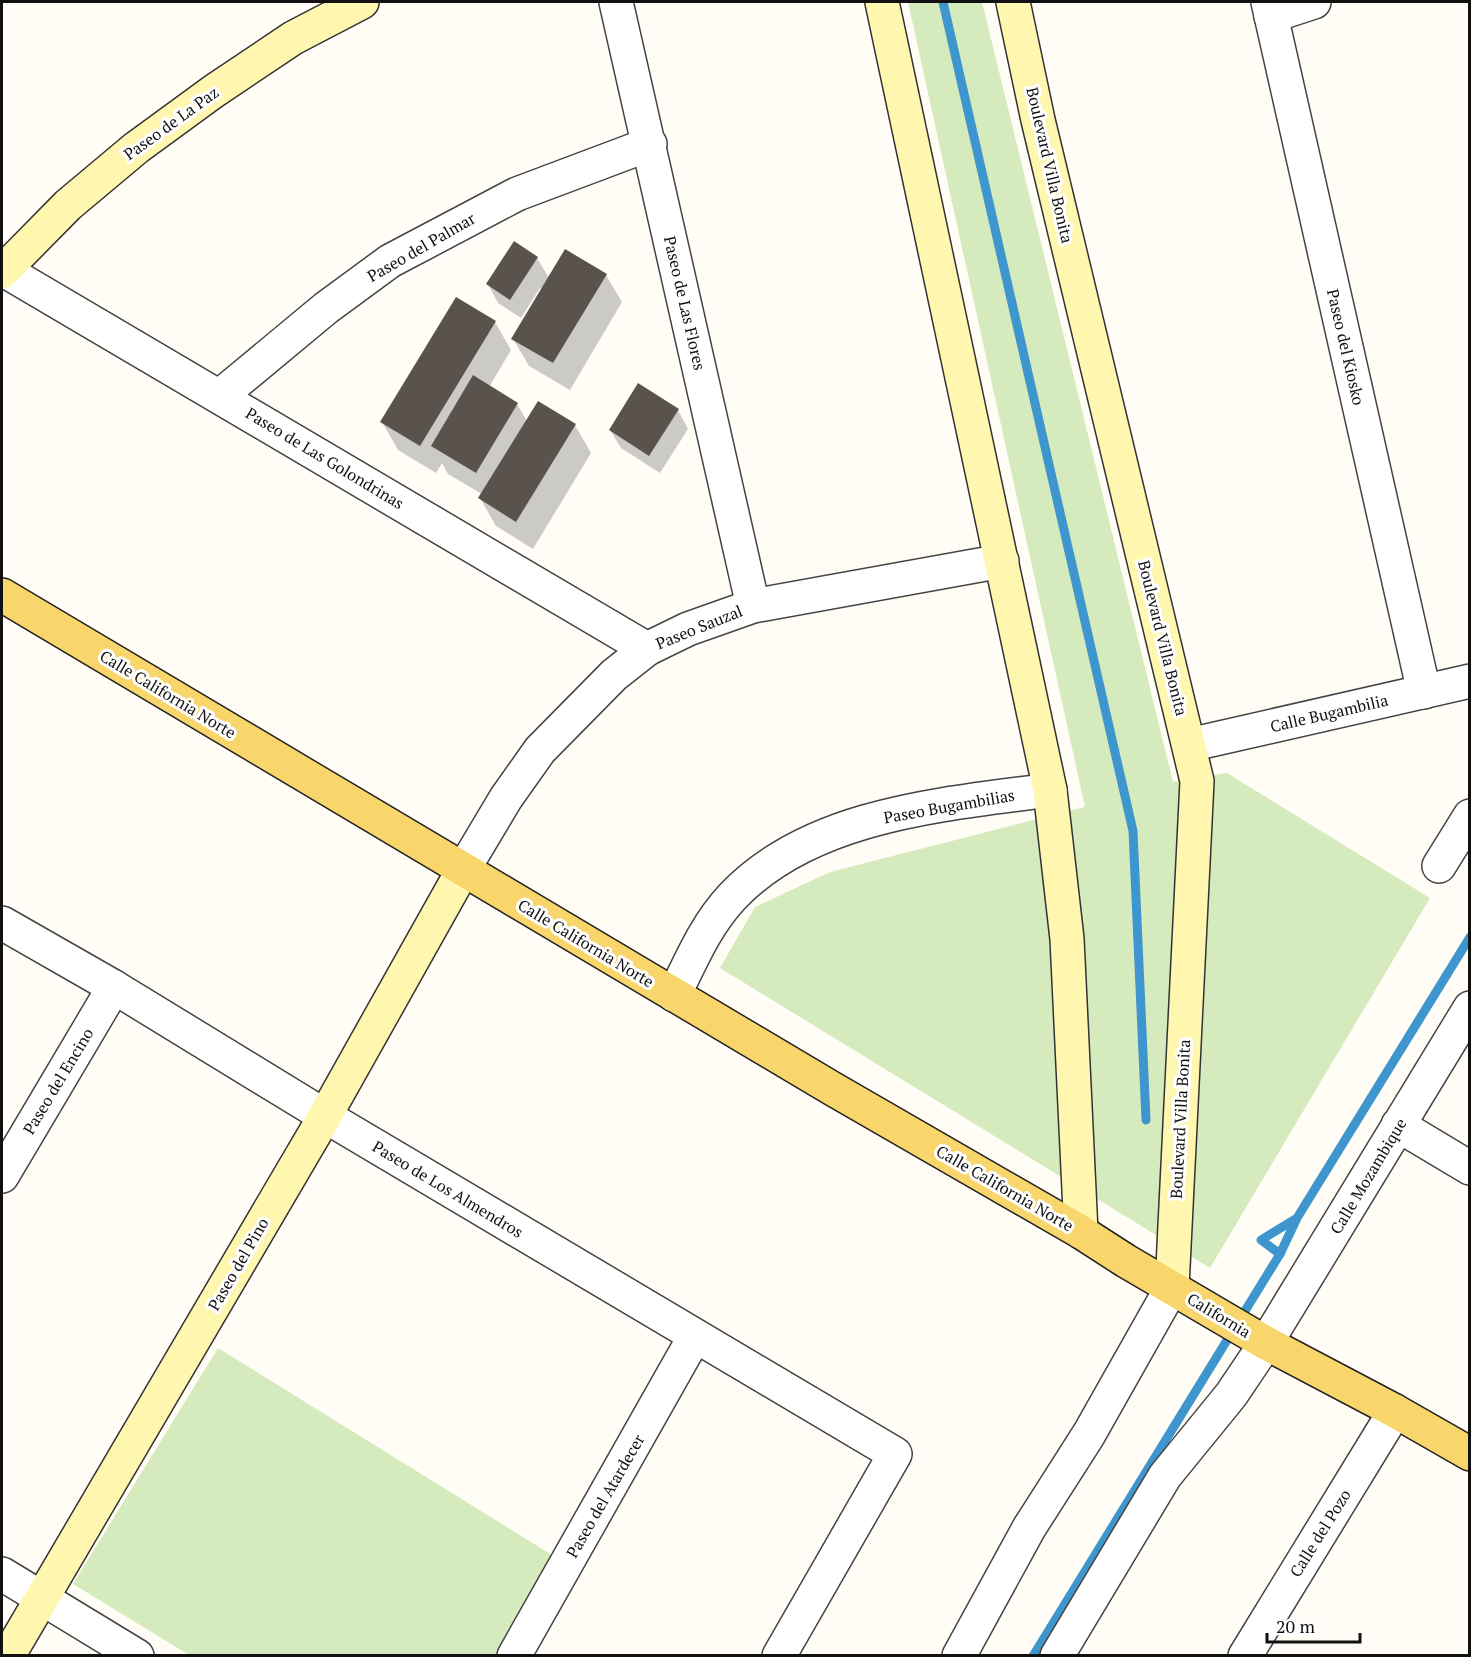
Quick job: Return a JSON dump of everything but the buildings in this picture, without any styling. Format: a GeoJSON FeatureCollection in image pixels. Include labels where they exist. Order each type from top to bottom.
{"type":"FeatureCollection","features":[{"type":"Feature","properties":{"kind":"main road","name":"Calle California Norte"},"geometry":{"type":"LineString","coordinates":[[2,595],[463,870],[1172,1287]]}},
{"type":"Feature","properties":{"kind":"main road","name":"California"},"geometry":{"type":"LineString","coordinates":[[1172,1287],[1266,1343]]}},
{"type":"Feature","properties":{"kind":"main road"},"geometry":{"type":"LineString","coordinates":[[1266,1343],[1395,1411],[1470,1454]]}},
{"type":"Feature","properties":{"kind":"street","name":"Paseo de La Paz"},"geometry":{"type":"LineString","coordinates":[[2,270],[68,206],[136,148],[214,91],[293,38],[362,2]]}},
{"type":"Feature","properties":{"kind":"street","name":"Paseo de Las Flores"},"geometry":{"type":"LineString","coordinates":[[616,2],[753,606]]}},
{"type":"Feature","properties":{"kind":"street"},"geometry":{"type":"LineString","coordinates":[[882,2],[1050,790],[1068,939],[1081,1232]]}},
{"type":"Feature","properties":{"kind":"street","name":"Boulevard Villa Bonita"},"geometry":{"type":"LineString","coordinates":[[1014,2],[1038,120],[1197,781],[1172,1287]]}},
{"type":"Feature","properties":{"kind":"street"},"geometry":{"type":"LineString","coordinates":[[1269,9],[1314,2]]}},
{"type":"Feature","properties":{"kind":"street","name":"Paseo del Kiosko"},"geometry":{"type":"LineString","coordinates":[[1269,9],[1424,692]]}},
{"type":"Feature","properties":{"kind":"street","name":"Paseo del Palmar"},"geometry":{"type":"LineString","coordinates":[[220,396],[326,308],[390,261],[517,194],[650,144]]}},
{"type":"Feature","properties":{"kind":"street","name":"Paseo de Las Golondrinas"},"geometry":{"type":"LineString","coordinates":[[2,270],[220,396],[647,649]]}},
{"type":"Feature","properties":{"kind":"street","name":"Paseo Sauzal"},"geometry":{"type":"LineString","coordinates":[[463,870],[506,798],[540,750],[614,675],[647,649],[688,629],[753,606],[1002,561]]}},
{"type":"Feature","properties":{"kind":"street","name":"Calle Bugambilia"},"geometry":{"type":"LineString","coordinates":[[1189,745],[1470,681]]}},
{"type":"Feature","properties":{"kind":"street","name":"Paseo Bugambilias"},"geometry":{"type":"LineString","coordinates":[[675,995],[701,938],[731,898],[757,874],[799,848],[834,832],[883,816],[933,806],[1050,790]]}},
{"type":"Feature","properties":{"kind":"street"},"geometry":{"type":"LineString","coordinates":[[1439,867],[1470,816]]}},
{"type":"Feature","properties":{"kind":"street","name":"Paseo del Pino"},"geometry":{"type":"LineString","coordinates":[[8,1656],[325,1116],[463,870]]}},
{"type":"Feature","properties":{"kind":"street","name":"Paseo de Los Almendros"},"geometry":{"type":"LineString","coordinates":[[2,923],[114,987],[325,1116],[895,1454],[779,1656]]}},
{"type":"Feature","properties":{"kind":"street","name":"Paseo del Encino"},"geometry":{"type":"LineString","coordinates":[[2,1176],[114,987]]}},
{"type":"Feature","properties":{"kind":"street","name":"Calle Mozambique"},"geometry":{"type":"LineString","coordinates":[[1057,1656],[1153,1494],[1179,1457],[1232,1395],[1266,1343],[1470,1008]]}},
{"type":"Feature","properties":{"kind":"street"},"geometry":{"type":"LineString","coordinates":[[1398,1125],[1470,1168]]}},
{"type":"Feature","properties":{"kind":"street"},"geometry":{"type":"LineString","coordinates":[[959,1656],[1029,1528],[1089,1434],[1172,1287]]}},
{"type":"Feature","properties":{"kind":"street","name":"Paseo del Atardecer"},"geometry":{"type":"LineString","coordinates":[[514,1656],[695,1336]]}},
{"type":"Feature","properties":{"kind":"street","name":"Calle del Pozo"},"geometry":{"type":"LineString","coordinates":[[1248,1654],[1395,1411]]}},
{"type":"Feature","properties":{"kind":"street"},"geometry":{"type":"LineString","coordinates":[[2,1574],[137,1656]]}},
{"type":"Feature","properties":{"kind":"green space"},"geometry":{"type":"Polygon","coordinates":[[[908,2],[982,2],[1173,782],[1227,773],[1430,898],[1210,1268],[720,968],[755,907],[830,872],[1085,807],[908,2]]]}},
{"type":"Feature","properties":{"kind":"green space"},"geometry":{"type":"Polygon","coordinates":[[[218,1348],[568,1565],[512,1656],[189,1655],[73,1584],[218,1348]]]}},
{"type":"Feature","properties":{"kind":"waterway"},"geometry":{"type":"LineString","coordinates":[[943,2],[1133,831],[1146,1120]]}},
{"type":"Feature","properties":{"kind":"waterway"},"geometry":{"type":"LineString","coordinates":[[1297,1218],[1261,1240],[1280,1254],[1297,1218],[1470,937]]}},
{"type":"Feature","properties":{"kind":"waterway"},"geometry":{"type":"LineString","coordinates":[[1033,1656],[1280,1254]]}}]}
